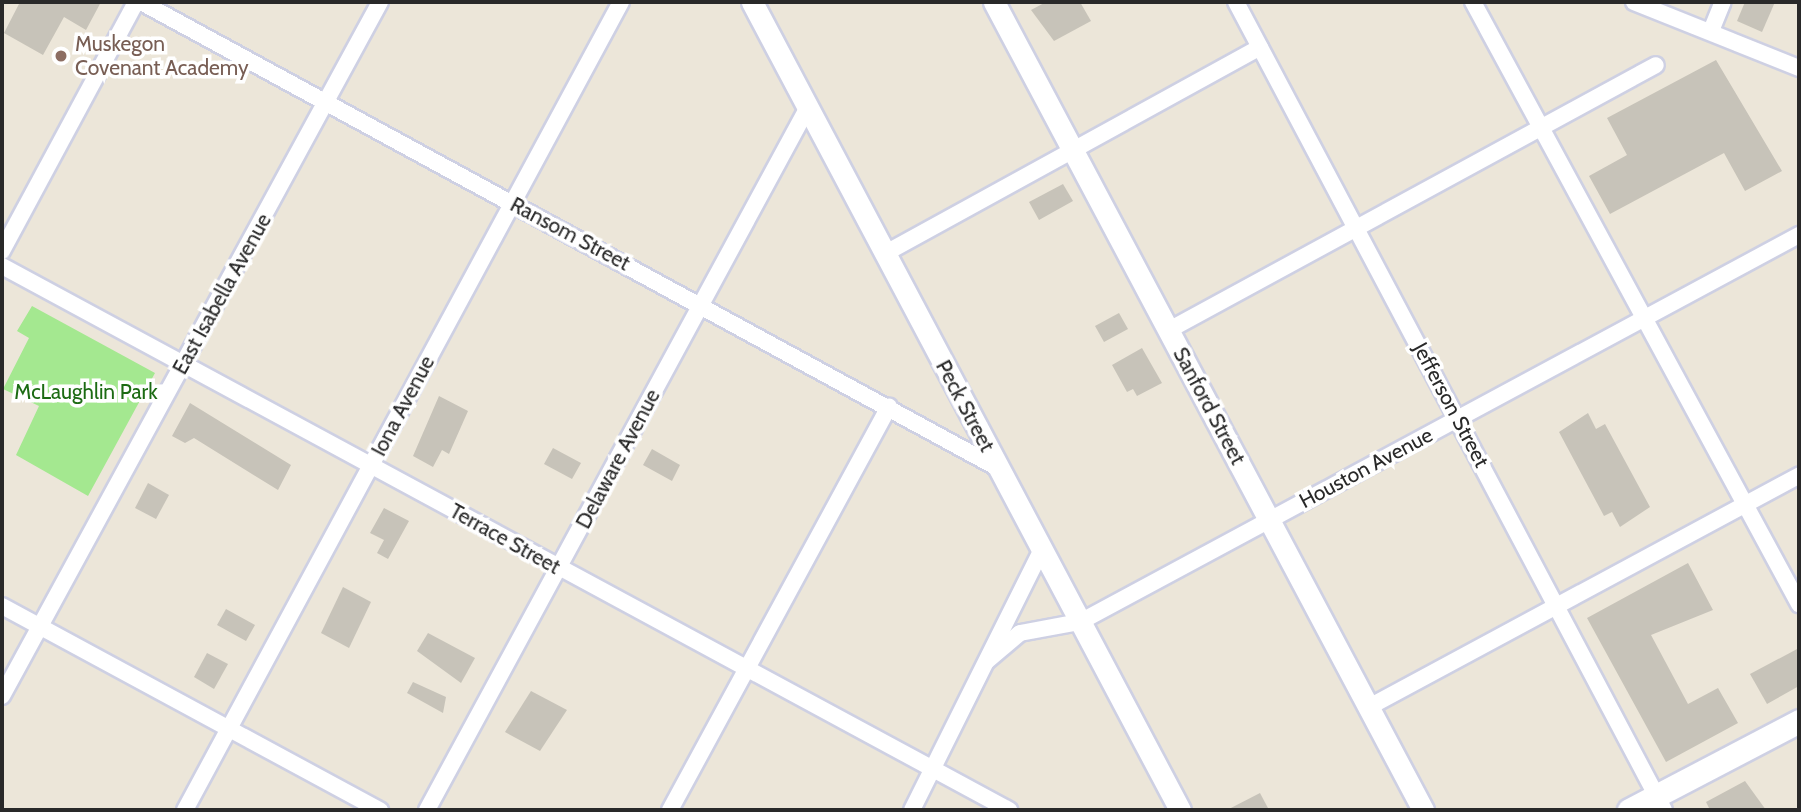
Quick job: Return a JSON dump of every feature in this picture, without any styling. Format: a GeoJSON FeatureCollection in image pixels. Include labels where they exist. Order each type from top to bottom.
{"type":"FeatureCollection","features":[{"type":"Feature","properties":{"kind":"main road"},"geometry":{"type":"LineString","coordinates":[[1629,810],[1658,805],[1798,721]]}},
{"type":"Feature","properties":{"kind":"street","name":"Ransom Street"},"geometry":{"type":"LineString","coordinates":[[138,2],[701,303],[998,468]]}},
{"type":"Feature","properties":{"kind":"street"},"geometry":{"type":"LineString","coordinates":[[2,251],[138,2]]}},
{"type":"Feature","properties":{"kind":"street","name":"East Isabella Avenue"},"geometry":{"type":"LineString","coordinates":[[2,696],[380,2]]}},
{"type":"Feature","properties":{"kind":"street","name":"Iona Avenue"},"geometry":{"type":"LineString","coordinates":[[185,810],[621,2]]}},
{"type":"Feature","properties":{"kind":"street","name":"Peck Street"},"geometry":{"type":"LineString","coordinates":[[752,2],[1180,810]]}},
{"type":"Feature","properties":{"kind":"street","name":"Sanford Street"},"geometry":{"type":"LineString","coordinates":[[994,2],[1423,810]]}},
{"type":"Feature","properties":{"kind":"street","name":"Jefferson Street"},"geometry":{"type":"LineString","coordinates":[[1236,2],[1559,606],[1658,805]]}},
{"type":"Feature","properties":{"kind":"street"},"geometry":{"type":"LineString","coordinates":[[1473,2],[1799,604]]}},
{"type":"Feature","properties":{"kind":"street"},"geometry":{"type":"LineString","coordinates":[[1634,2],[1799,68]]}},
{"type":"Feature","properties":{"kind":"street"},"geometry":{"type":"LineString","coordinates":[[1711,31],[1723,2]]}},
{"type":"Feature","properties":{"kind":"street"},"geometry":{"type":"LineString","coordinates":[[884,254],[1260,47]]}},
{"type":"Feature","properties":{"kind":"street"},"geometry":{"type":"LineString","coordinates":[[1170,330],[1657,65]]}},
{"type":"Feature","properties":{"kind":"street","name":"Delaware Avenue"},"geometry":{"type":"LineString","coordinates":[[427,810],[808,107]]}},
{"type":"Feature","properties":{"kind":"street","name":"Houston Avenue"},"geometry":{"type":"LineString","coordinates":[[987,661],[1020,633],[1080,622],[1799,235]]}},
{"type":"Feature","properties":{"kind":"street","name":"Terrace Street"},"geometry":{"type":"LineString","coordinates":[[2,266],[1009,810]]}},
{"type":"Feature","properties":{"kind":"street"},"geometry":{"type":"LineString","coordinates":[[670,810],[889,407]]}},
{"type":"Feature","properties":{"kind":"street"},"geometry":{"type":"LineString","coordinates":[[1369,707],[1799,475]]}},
{"type":"Feature","properties":{"kind":"street"},"geometry":{"type":"LineString","coordinates":[[912,810],[1041,551]]}},
{"type":"Feature","properties":{"kind":"street"},"geometry":{"type":"LineString","coordinates":[[2,606],[380,810]]}},
{"type":"Feature","properties":{"kind":"green space","name":"McLaughlin Park"},"geometry":{"type":"Polygon","coordinates":[[[32,306],[155,373],[88,496],[16,455],[39,406],[3,389],[29,338],[17,331],[32,306]]]}},
{"type":"Feature","properties":{"kind":"building"},"geometry":{"type":"Polygon","coordinates":[[[20,2],[101,2],[86,30],[64,17],[43,55],[4,33],[20,2]]]}},
{"type":"Feature","properties":{"kind":"building"},"geometry":{"type":"Polygon","coordinates":[[[1046,2],[1080,2],[1091,21],[1054,41],[1031,10],[1046,2]]]}},
{"type":"Feature","properties":{"kind":"building"},"geometry":{"type":"Polygon","coordinates":[[[1745,2],[1775,2],[1762,32],[1737,21],[1745,2]]]}},
{"type":"Feature","properties":{"kind":"building"},"geometry":{"type":"Polygon","coordinates":[[[1716,60],[1782,171],[1745,191],[1724,153],[1610,214],[1589,176],[1627,155],[1607,118],[1716,60]]]}},
{"type":"Feature","properties":{"kind":"building"},"geometry":{"type":"Polygon","coordinates":[[[1063,184],[1073,201],[1039,220],[1029,202],[1063,184]]]}},
{"type":"Feature","properties":{"kind":"building"},"geometry":{"type":"Polygon","coordinates":[[[1119,313],[1128,329],[1104,342],[1095,326],[1119,313]]]}},
{"type":"Feature","properties":{"kind":"building"},"geometry":{"type":"Polygon","coordinates":[[[1142,348],[1162,383],[1137,396],[1133,389],[1127,392],[1112,365],[1142,348]]]}},
{"type":"Feature","properties":{"kind":"building"},"geometry":{"type":"Polygon","coordinates":[[[439,396],[468,411],[449,454],[442,450],[433,467],[413,456],[439,396]]]}},
{"type":"Feature","properties":{"kind":"building"},"geometry":{"type":"Polygon","coordinates":[[[190,403],[291,465],[278,490],[194,438],[185,443],[172,436],[190,403]]]}},
{"type":"Feature","properties":{"kind":"building"},"geometry":{"type":"Polygon","coordinates":[[[1588,413],[1596,429],[1605,424],[1650,507],[1620,527],[1612,512],[1604,516],[1559,432],[1588,413]]]}},
{"type":"Feature","properties":{"kind":"building"},"geometry":{"type":"Polygon","coordinates":[[[553,448],[581,463],[572,479],[544,464],[553,448]]]}},
{"type":"Feature","properties":{"kind":"building"},"geometry":{"type":"Polygon","coordinates":[[[652,449],[680,465],[672,481],[643,465],[652,449]]]}},
{"type":"Feature","properties":{"kind":"building"},"geometry":{"type":"Polygon","coordinates":[[[148,483],[169,495],[156,519],[135,508],[148,483]]]}},
{"type":"Feature","properties":{"kind":"building"},"geometry":{"type":"Polygon","coordinates":[[[384,508],[409,521],[388,559],[377,553],[384,540],[370,533],[384,508]]]}},
{"type":"Feature","properties":{"kind":"building"},"geometry":{"type":"Polygon","coordinates":[[[1688,563],[1713,610],[1651,635],[1688,704],[1718,688],[1738,723],[1666,762],[1587,618],[1688,563]]]}},
{"type":"Feature","properties":{"kind":"building"},"geometry":{"type":"Polygon","coordinates":[[[343,587],[371,602],[349,648],[321,633],[343,587]]]}},
{"type":"Feature","properties":{"kind":"building"},"geometry":{"type":"Polygon","coordinates":[[[226,609],[255,625],[246,641],[217,625],[226,609]]]}},
{"type":"Feature","properties":{"kind":"building"},"geometry":{"type":"Polygon","coordinates":[[[428,633],[475,658],[461,683],[417,651],[428,633]]]}},
{"type":"Feature","properties":{"kind":"building"},"geometry":{"type":"Polygon","coordinates":[[[1799,648],[1799,686],[1767,704],[1750,674],[1799,648]]]}},
{"type":"Feature","properties":{"kind":"building"},"geometry":{"type":"Polygon","coordinates":[[[207,653],[228,664],[214,689],[194,677],[207,653]]]}},
{"type":"Feature","properties":{"kind":"building"},"geometry":{"type":"Polygon","coordinates":[[[413,682],[446,697],[443,713],[407,693],[413,682]]]}},
{"type":"Feature","properties":{"kind":"building"},"geometry":{"type":"Polygon","coordinates":[[[531,691],[567,710],[540,751],[505,732],[531,691]]]}},
{"type":"Feature","properties":{"kind":"building"},"geometry":{"type":"Polygon","coordinates":[[[1745,781],[1766,810],[1710,810],[1706,802],[1745,781]]]}},
{"type":"Feature","properties":{"kind":"building"},"geometry":{"type":"Polygon","coordinates":[[[1260,793],[1269,810],[1227,810],[1260,793]]]}},
{"type":"Feature","properties":{"kind":"place","name":"Muskegon Covenant Academy"},"geometry":{"type":"Point","coordinates":[61,56]}}]}
